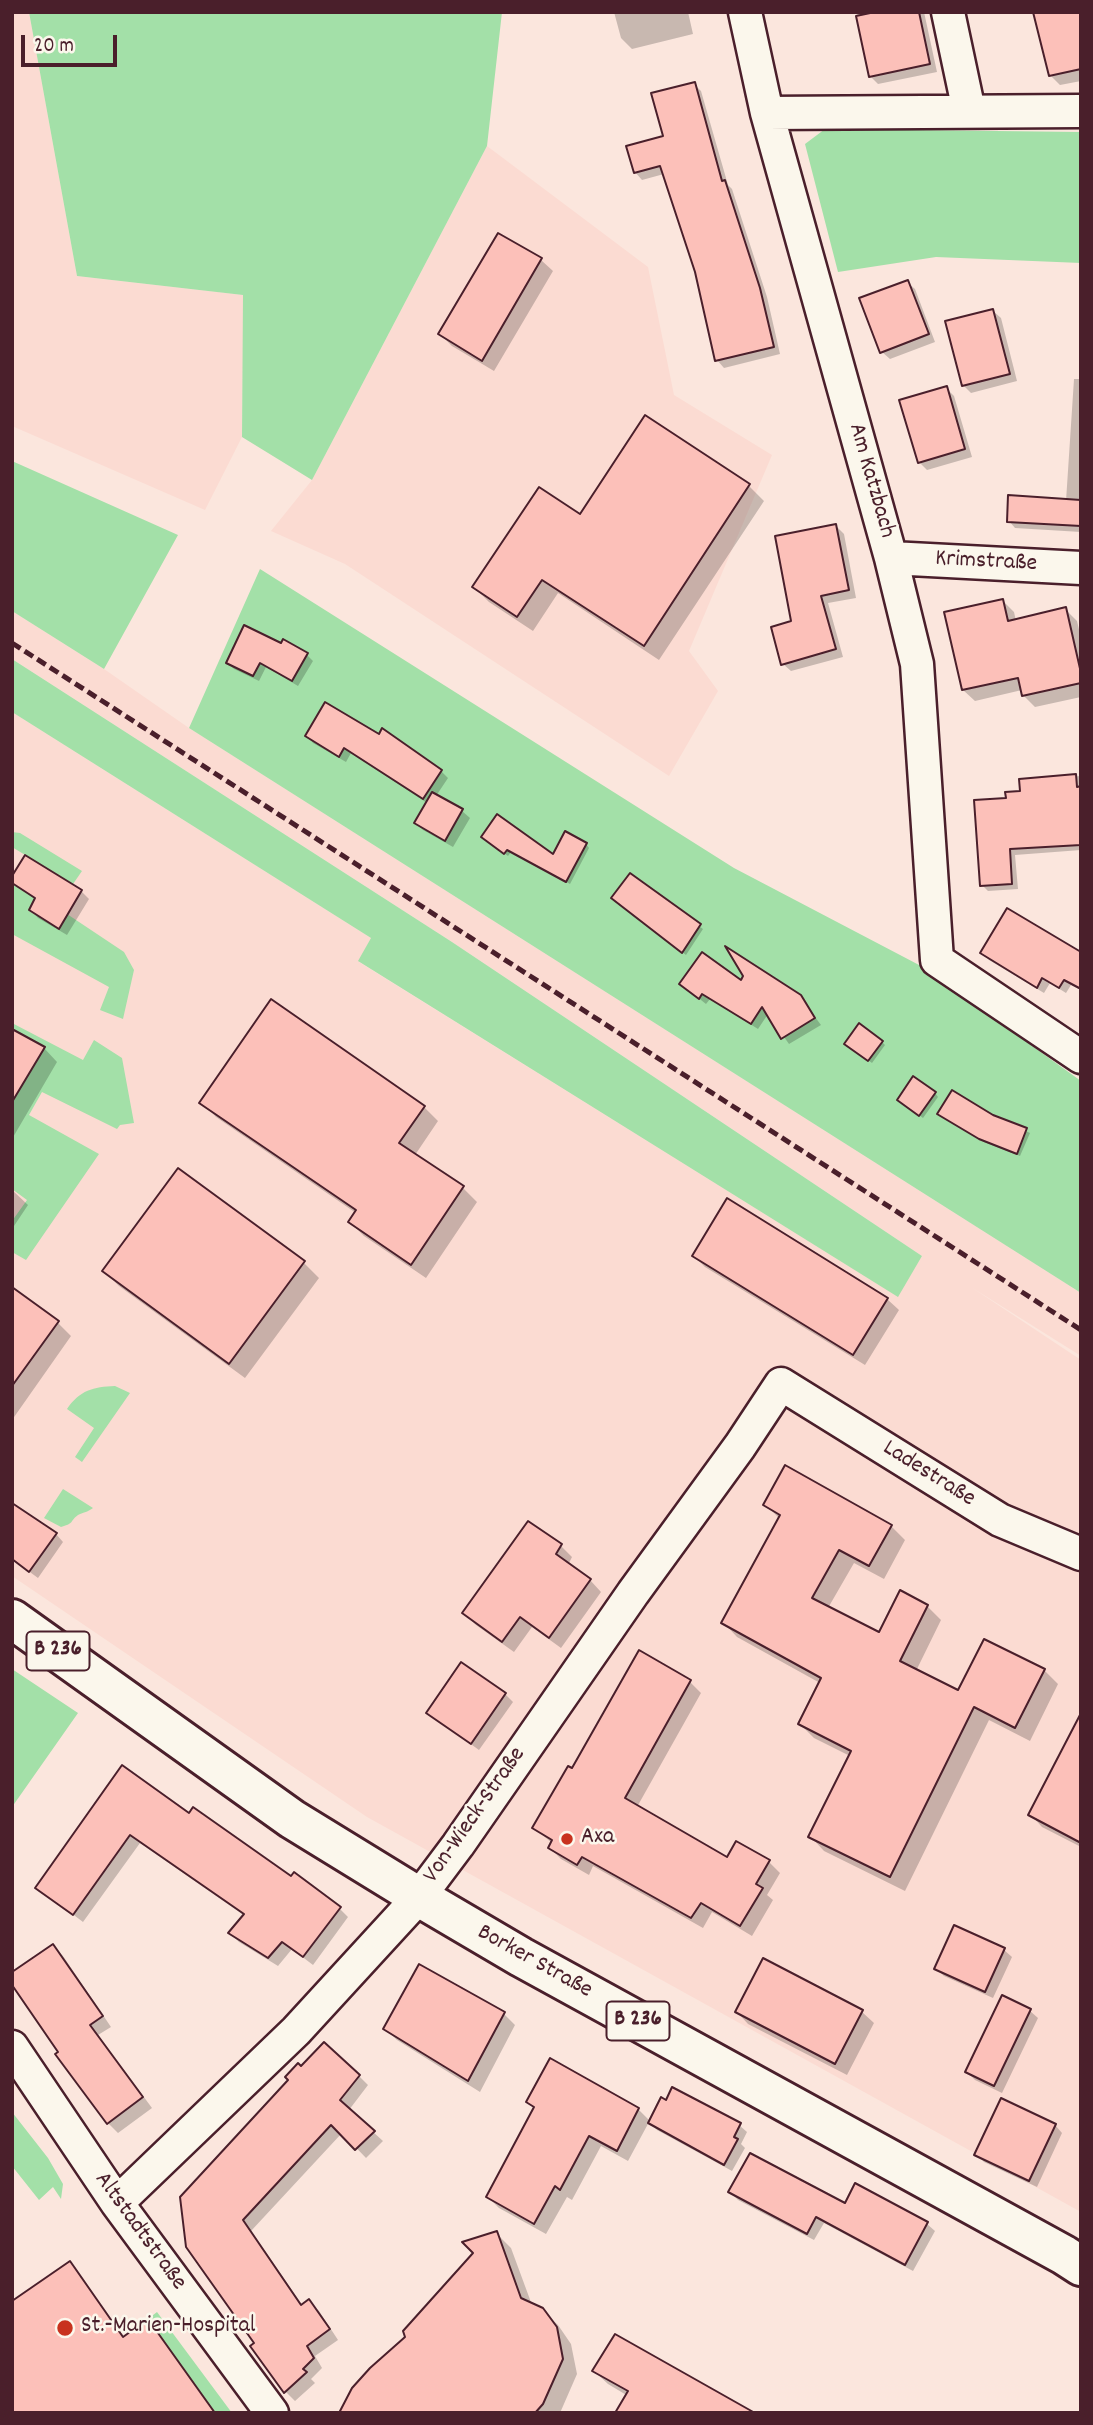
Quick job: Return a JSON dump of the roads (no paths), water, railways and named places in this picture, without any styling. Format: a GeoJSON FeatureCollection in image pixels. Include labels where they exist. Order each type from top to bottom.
{"type":"FeatureCollection","features":[{"type":"Feature","properties":{"kind":"main road","name":"Borker Straße"},"geometry":{"type":"LineString","coordinates":[[12,1619],[292,1819],[419,1897],[520,1957],[1081,2266]]}},
{"type":"Feature","properties":{"kind":"street","name":"Am Katzbach"},"geometry":{"type":"LineString","coordinates":[[745,12],[767,113],[891,558],[917,664],[937,960],[1081,1057]]}},
{"type":"Feature","properties":{"kind":"street"},"geometry":{"type":"LineString","coordinates":[[948,12],[970,111]]}},
{"type":"Feature","properties":{"kind":"street"},"geometry":{"type":"LineString","coordinates":[[767,113],[1081,111]]}},
{"type":"Feature","properties":{"kind":"street","name":"Krimstraße"},"geometry":{"type":"LineString","coordinates":[[891,558],[1081,568]]}},
{"type":"Feature","properties":{"kind":"street","name":"Ladestraße"},"geometry":{"type":"LineString","coordinates":[[781,1384],[1000,1520],[1081,1554]]}},
{"type":"Feature","properties":{"kind":"street","name":"Von-Wieck-Straße"},"geometry":{"type":"LineString","coordinates":[[117,2203],[296,2031],[419,1897],[458,1845],[632,1593],[740,1446],[781,1384]]}},
{"type":"Feature","properties":{"kind":"street","name":"Altstadtstraße"},"geometry":{"type":"LineString","coordinates":[[12,2047],[117,2203],[272,2413]]}},
{"type":"Feature","properties":{"kind":"railway"},"geometry":{"type":"LineString","coordinates":[[12,643],[1081,1330]]}},
{"type":"Feature","properties":{"kind":"place","name":"Axa"},"geometry":{"type":"Point","coordinates":[567,1839]}},
{"type":"Feature","properties":{"kind":"place","name":"St.-Marien-Hospital"},"geometry":{"type":"Point","coordinates":[65,2328]}}]}
